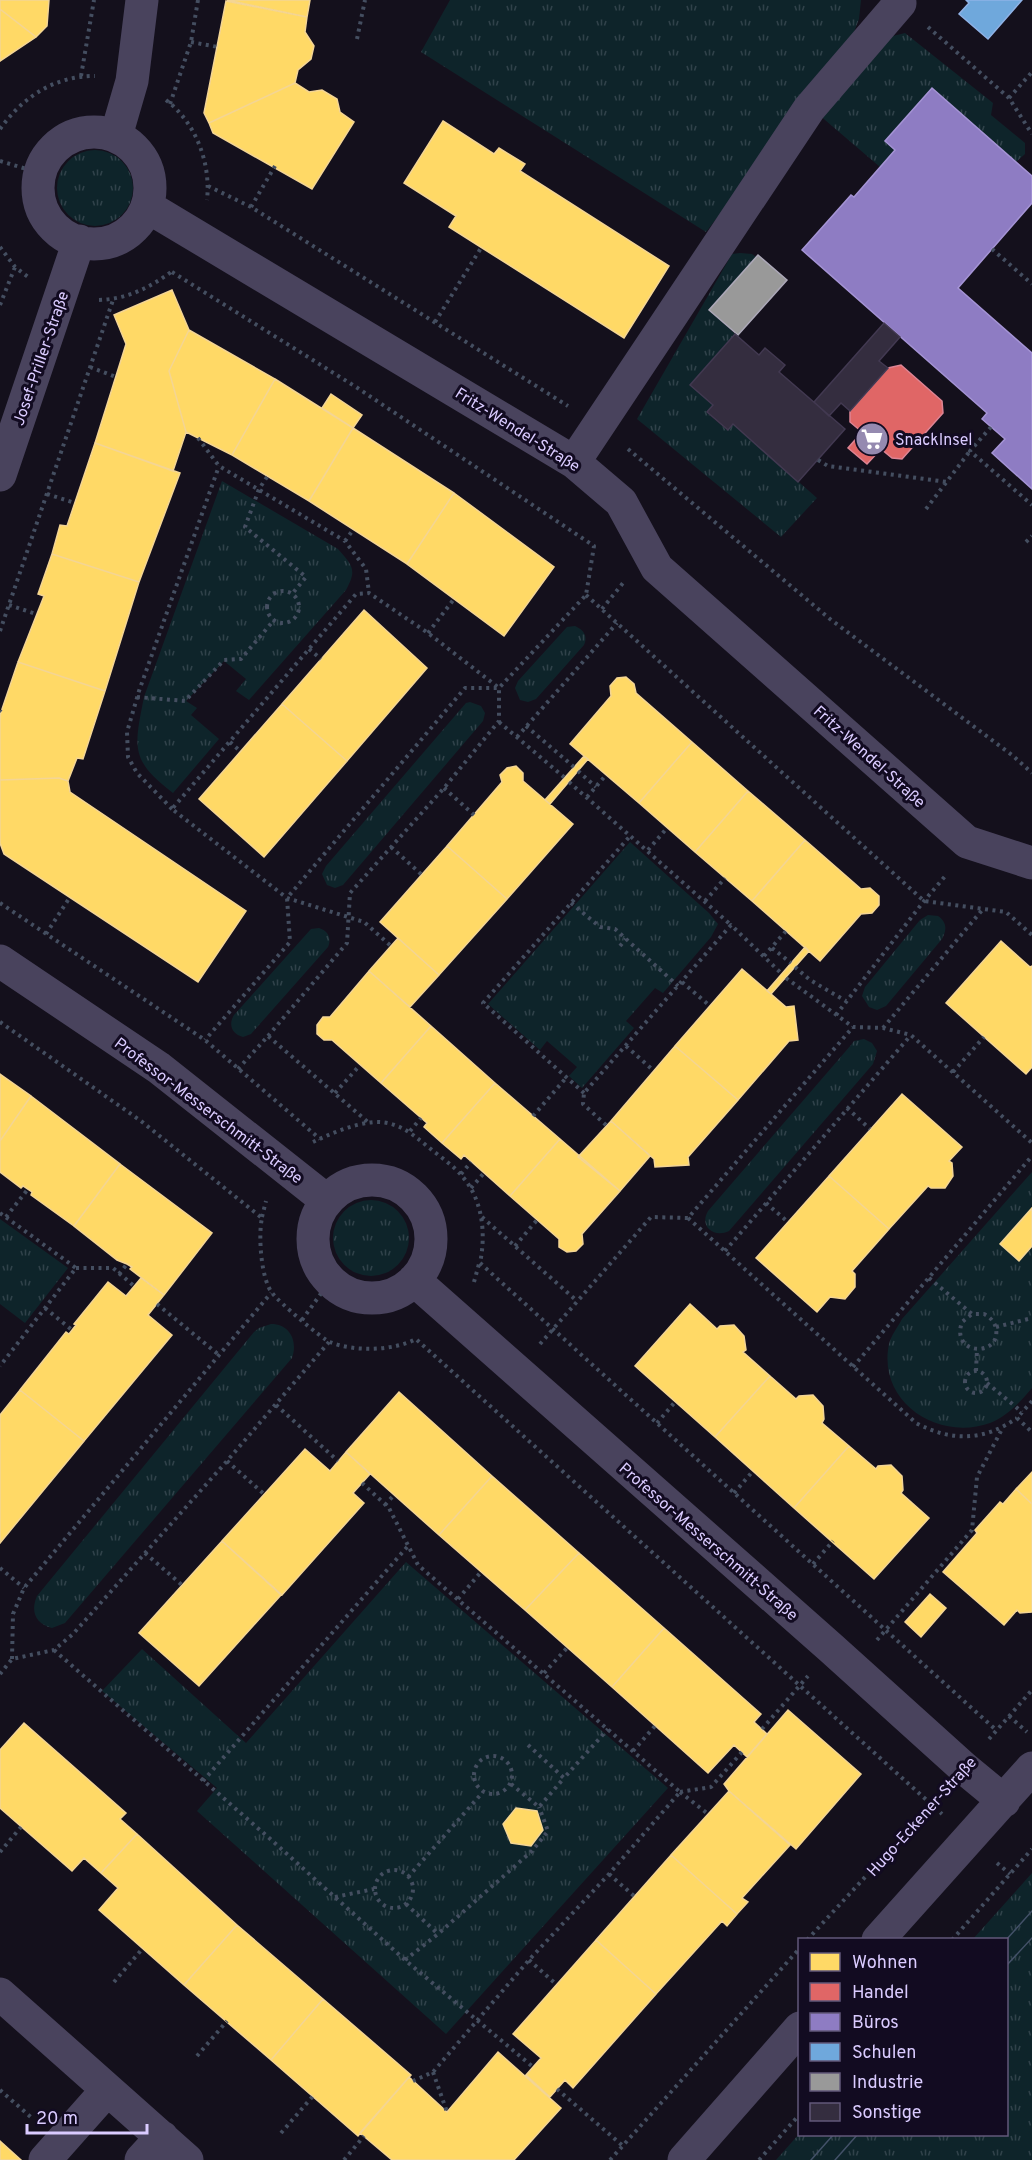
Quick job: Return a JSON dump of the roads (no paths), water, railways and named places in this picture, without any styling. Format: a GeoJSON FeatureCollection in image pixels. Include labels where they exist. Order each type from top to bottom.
{"type":"FeatureCollection","features":[{"type":"Feature","properties":{"kind":"street"},"geometry":{"type":"LineString","coordinates":[[116,136],[132,81],[142,0]]}},
{"type":"Feature","properties":{"kind":"street"},"geometry":{"type":"LineString","coordinates":[[574,462],[809,109],[899,2]]}},
{"type":"Feature","properties":{"kind":"street"},"geometry":{"type":"LineString","coordinates":[[88,131],[106,132],[116,136],[138,151],[148,168],[151,187],[148,207],[139,223],[125,236],[107,243],[88,244],[69,238],[54,228],[43,213],[38,195],[40,173],[45,160],[56,146],[71,136],[88,131]]}},
{"type":"Feature","properties":{"kind":"street","name":"Fritz-Wendel-Straße"},"geometry":{"type":"LineString","coordinates":[[148,207],[574,462],[621,502],[657,568],[968,843],[1032,863]]}},
{"type":"Feature","properties":{"kind":"street","name":"Josef-Priller-Straße"},"geometry":{"type":"LineString","coordinates":[[0,475],[79,241]]}},
{"type":"Feature","properties":{"kind":"street","name":"Professor-Messerschmitt-Straße"},"geometry":{"type":"LineString","coordinates":[[0,961],[159,1068],[326,1200]]}},
{"type":"Feature","properties":{"kind":"street"},"geometry":{"type":"LineString","coordinates":[[370,1179],[394,1183],[417,1199],[430,1226],[432,1240],[423,1269],[414,1281],[402,1290],[387,1296],[372,1298],[357,1296],[330,1281],[315,1256],[312,1241],[318,1212],[326,1200],[346,1185],[370,1179]]}},
{"type":"Feature","properties":{"kind":"street","name":"Professor-Messerschmitt-Straße"},"geometry":{"type":"LineString","coordinates":[[414,1281],[1004,1801]]}},
{"type":"Feature","properties":{"kind":"street"},"geometry":{"type":"LineString","coordinates":[[880,1938],[1032,1768]]}},
{"type":"Feature","properties":{"kind":"street"},"geometry":{"type":"LineString","coordinates":[[0,1994],[107,2090],[151,2149],[187,2160]]}},
{"type":"Feature","properties":{"kind":"street"},"geometry":{"type":"LineString","coordinates":[[684,2160],[798,2030]]}},
{"type":"Feature","properties":{"kind":"street"},"geometry":{"type":"LineString","coordinates":[[45,2160],[107,2090]]}},
{"type":"Feature","properties":{"kind":"tram line"},"geometry":{"type":"LineString","coordinates":[[1008,1938],[1032,1911]]}},
{"type":"Feature","properties":{"kind":"tram line"},"geometry":{"type":"LineString","coordinates":[[1008,1964],[1032,1938]]}},
{"type":"Feature","properties":{"kind":"tram line"},"geometry":{"type":"LineString","coordinates":[[811,2160],[832,2136]]}},
{"type":"Feature","properties":{"kind":"tram line"},"geometry":{"type":"LineString","coordinates":[[835,2160],[856,2136]]}},
{"type":"Feature","properties":{"kind":"place","name":"SnackInsel"},"geometry":{"type":"Point","coordinates":[872,439]}}]}
